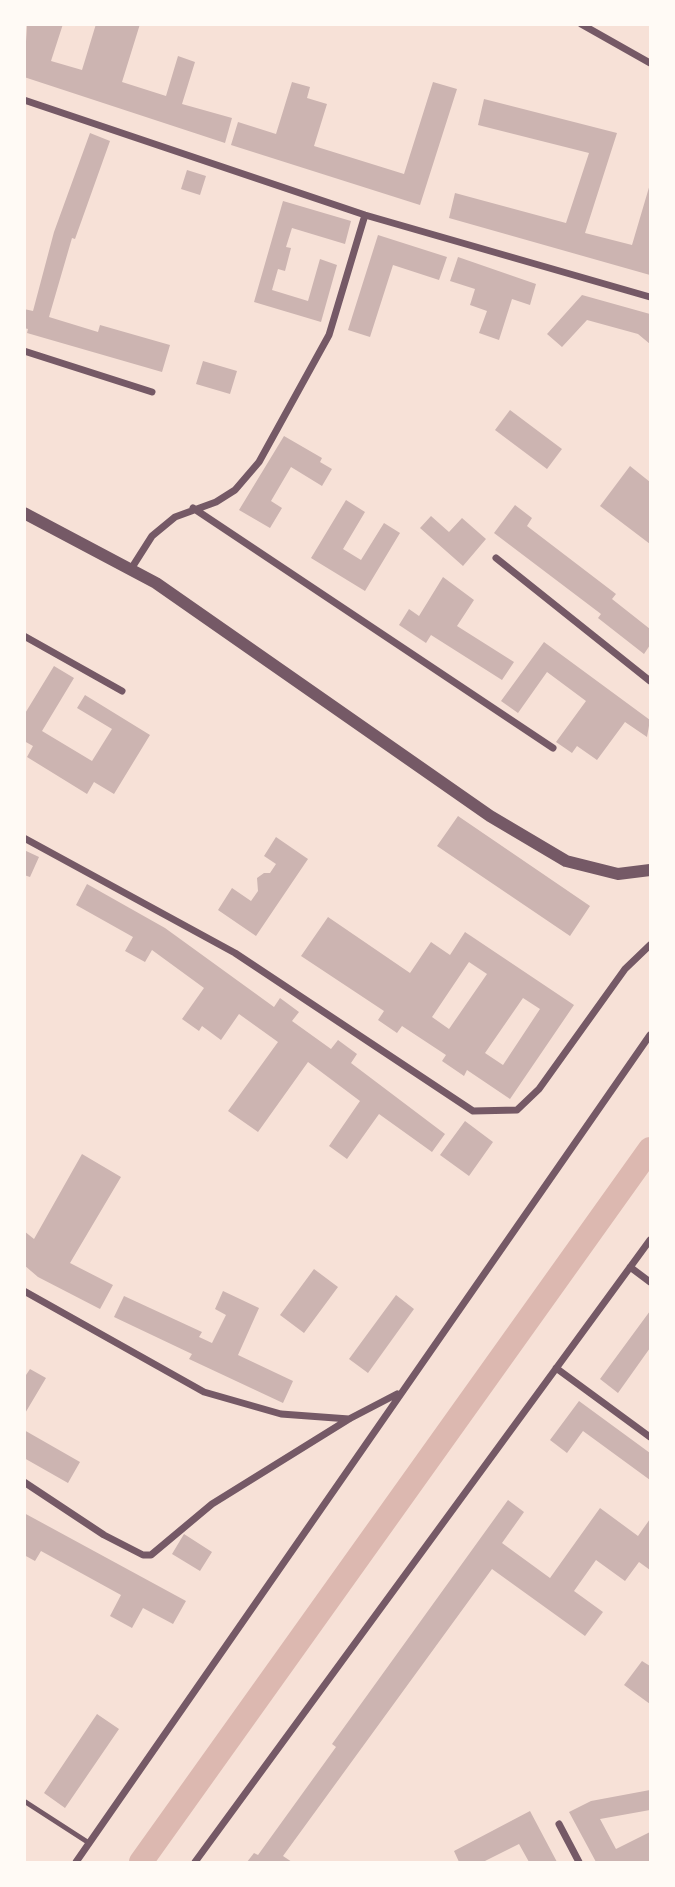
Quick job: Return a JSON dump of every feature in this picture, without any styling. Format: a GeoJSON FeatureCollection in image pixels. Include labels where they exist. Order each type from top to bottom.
{"type":"FeatureCollection","features":[{"type":"Feature","properties":{"kind":"street"},"geometry":{"type":"LineString","coordinates":[[581,24],[650,63]]}},
{"type":"Feature","properties":{"kind":"street"},"geometry":{"type":"LineString","coordinates":[[24,100],[365,215],[650,297]]}},
{"type":"Feature","properties":{"kind":"street"},"geometry":{"type":"LineString","coordinates":[[131,569],[152,536],[175,517],[193,508],[216,502],[236,490],[259,462],[329,335],[365,215]]}},
{"type":"Feature","properties":{"kind":"street"},"geometry":{"type":"LineString","coordinates":[[24,351],[152,392]]}},
{"type":"Feature","properties":{"kind":"street"},"geometry":{"type":"LineString","coordinates":[[193,508],[552,748]]}},
{"type":"Feature","properties":{"kind":"street"},"geometry":{"type":"LineString","coordinates":[[24,513],[131,569],[490,816],[566,861],[618,874],[650,870]]}},
{"type":"Feature","properties":{"kind":"street"},"geometry":{"type":"LineString","coordinates":[[496,558],[650,681]]}},
{"type":"Feature","properties":{"kind":"street"},"geometry":{"type":"LineString","coordinates":[[24,636],[122,691]]}},
{"type":"Feature","properties":{"kind":"street"},"geometry":{"type":"LineString","coordinates":[[24,838],[235,953],[473,1111],[517,1110],[539,1089],[625,968],[650,945]]}},
{"type":"Feature","properties":{"kind":"street"},"geometry":{"type":"LineString","coordinates":[[76,1863],[650,1035]]}},
{"type":"Feature","properties":{"kind":"street"},"geometry":{"type":"LineString","coordinates":[[195,1863],[650,1240]]}},
{"type":"Feature","properties":{"kind":"street"},"geometry":{"type":"LineString","coordinates":[[631,1267],[650,1282]]}},
{"type":"Feature","properties":{"kind":"street"},"geometry":{"type":"LineString","coordinates":[[24,1291],[204,1392],[281,1414],[349,1419]]}},
{"type":"Feature","properties":{"kind":"street"},"geometry":{"type":"LineString","coordinates":[[556,1368],[650,1437]]}},
{"type":"Feature","properties":{"kind":"street"},"geometry":{"type":"LineString","coordinates":[[24,1482],[104,1535],[143,1555],[151,1555],[212,1504],[349,1419],[401,1392]]}},
{"type":"Feature","properties":{"kind":"street"},"geometry":{"type":"LineString","coordinates":[[559,1824],[579,1863]]}},
{"type":"Feature","properties":{"kind":"lane"},"geometry":{"type":"LineString","coordinates":[[24,1801],[89,1843]]}},
{"type":"Feature","properties":{"kind":"building"},"geometry":{"type":"Polygon","coordinates":[[[27,24],[63,24],[51,61],[82,70],[96,24],[140,24],[122,82],[166,96],[178,56],[195,62],[182,104],[232,118],[225,143],[24,77],[27,24]]]}},
{"type":"Feature","properties":{"kind":"building"},"geometry":{"type":"Polygon","coordinates":[[[292,82],[310,87],[307,98],[327,104],[314,146],[404,174],[433,82],[457,89],[420,205],[231,145],[238,122],[276,134],[292,82]]]}},
{"type":"Feature","properties":{"kind":"building"},"geometry":{"type":"Polygon","coordinates":[[[484,99],[617,133],[585,233],[632,245],[650,184],[650,275],[449,218],[455,193],[566,223],[589,153],[478,125],[484,99]]]}},
{"type":"Feature","properties":{"kind":"building"},"geometry":{"type":"Polygon","coordinates":[[[90,133],[110,141],[75,239],[72,238],[49,317],[98,332],[100,325],[170,345],[162,372],[27,333],[28,329],[24,328],[24,309],[33,311],[54,232],[90,133]]]}},
{"type":"Feature","properties":{"kind":"building"},"geometry":{"type":"Polygon","coordinates":[[[187,170],[206,176],[200,195],[181,189],[187,170]]]}},
{"type":"Feature","properties":{"kind":"building"},"geometry":{"type":"Polygon","coordinates":[[[283,201],[351,221],[345,244],[292,228],[286,247],[291,248],[285,271],[278,269],[272,290],[308,301],[320,259],[337,265],[321,322],[254,302],[283,201]]]}},
{"type":"Feature","properties":{"kind":"building"},"geometry":{"type":"Polygon","coordinates":[[[378,235],[447,257],[439,280],[393,265],[370,337],[348,330],[378,235]]]}},
{"type":"Feature","properties":{"kind":"building"},"geometry":{"type":"Polygon","coordinates":[[[458,257],[536,284],[530,305],[512,299],[499,340],[479,333],[487,311],[470,305],[475,289],[450,281],[458,257]]]}},
{"type":"Feature","properties":{"kind":"building"},"geometry":{"type":"Polygon","coordinates":[[[582,295],[650,314],[650,344],[638,334],[587,320],[562,347],[547,334],[582,295]]]}},
{"type":"Feature","properties":{"kind":"building"},"geometry":{"type":"Polygon","coordinates":[[[203,361],[237,371],[230,394],[196,384],[203,361]]]}},
{"type":"Feature","properties":{"kind":"building"},"geometry":{"type":"Polygon","coordinates":[[[510,410],[562,449],[547,469],[495,430],[510,410]]]}},
{"type":"Feature","properties":{"kind":"building"},"geometry":{"type":"Polygon","coordinates":[[[284,436],[322,458],[320,462],[332,469],[322,486],[291,467],[271,501],[282,508],[270,528],[239,510],[284,436]]]}},
{"type":"Feature","properties":{"kind":"building"},"geometry":{"type":"Polygon","coordinates":[[[630,466],[650,482],[650,544],[600,506],[630,466]]]}},
{"type":"Feature","properties":{"kind":"building"},"geometry":{"type":"Polygon","coordinates":[[[346,500],[365,512],[343,549],[361,560],[384,523],[400,533],[365,591],[311,558],[346,500]]]}},
{"type":"Feature","properties":{"kind":"building"},"geometry":{"type":"Polygon","coordinates":[[[515,505],[532,518],[527,526],[616,594],[612,599],[650,629],[650,645],[644,654],[598,618],[601,614],[494,533],[515,505]]]}},
{"type":"Feature","properties":{"kind":"building"},"geometry":{"type":"Polygon","coordinates":[[[431,516],[449,532],[462,518],[486,539],[463,566],[420,528],[431,516]]]}},
{"type":"Feature","properties":{"kind":"building"},"geometry":{"type":"Polygon","coordinates":[[[443,577],[474,600],[457,626],[514,662],[502,680],[431,635],[426,643],[399,625],[409,609],[419,616],[443,577]]]}},
{"type":"Feature","properties":{"kind":"building"},"geometry":{"type":"Polygon","coordinates":[[[544,642],[650,720],[647,737],[625,722],[597,760],[577,746],[572,753],[556,742],[586,701],[547,672],[518,713],[501,701],[544,642]]]}},
{"type":"Feature","properties":{"kind":"building"},"geometry":{"type":"Polygon","coordinates":[[[54,666],[74,678],[42,731],[92,761],[112,729],[77,708],[85,695],[150,735],[114,794],[94,782],[87,794],[27,757],[33,746],[24,741],[24,715],[54,666]]]}},
{"type":"Feature","properties":{"kind":"building"},"geometry":{"type":"Polygon","coordinates":[[[458,816],[590,906],[570,936],[437,846],[458,816]]]}},
{"type":"Feature","properties":{"kind":"building"},"geometry":{"type":"Polygon","coordinates":[[[276,837],[308,859],[256,936],[218,910],[232,888],[251,901],[258,891],[257,878],[264,873],[270,873],[276,864],[264,856],[276,837]]]}},
{"type":"Feature","properties":{"kind":"building"},"geometry":{"type":"Polygon","coordinates":[[[24,850],[39,857],[30,877],[24,875],[24,850]]]}},
{"type":"Feature","properties":{"kind":"building"},"geometry":{"type":"Polygon","coordinates":[[[87,884],[165,928],[274,1007],[280,998],[299,1012],[292,1021],[331,1049],[338,1040],[357,1054],[351,1063],[445,1134],[432,1152],[379,1114],[347,1159],[329,1146],[360,1101],[308,1062],[258,1132],[228,1111],[278,1042],[239,1014],[221,1040],[202,1026],[199,1031],[182,1019],[204,988],[152,950],[145,962],[125,951],[133,937],[76,905],[87,884]]]}},
{"type":"Feature","properties":{"kind":"building"},"geometry":{"type":"Polygon","coordinates":[[[328,917],[410,973],[431,942],[450,955],[465,932],[574,1005],[510,1099],[467,1070],[464,1076],[442,1061],[446,1055],[402,1026],[397,1033],[378,1020],[384,1011],[301,956],[328,917]],[[469,962],[432,1017],[449,1029],[487,974],[469,962]],[[523,998],[485,1053],[503,1065],[540,1009],[523,998]]]}},
{"type":"Feature","properties":{"kind":"building"},"geometry":{"type":"Polygon","coordinates":[[[465,1121],[493,1142],[469,1176],[440,1155],[465,1121]]]}},
{"type":"Feature","properties":{"kind":"building"},"geometry":{"type":"Polygon","coordinates":[[[82,1154],[121,1177],[70,1263],[113,1285],[100,1309],[38,1277],[24,1265],[24,1231],[34,1239],[82,1154]]]}},
{"type":"Feature","properties":{"kind":"building"},"geometry":{"type":"Polygon","coordinates":[[[314,1269],[338,1287],[304,1333],[280,1315],[314,1269]]]}},
{"type":"Feature","properties":{"kind":"building"},"geometry":{"type":"Polygon","coordinates":[[[223,1291],[259,1308],[238,1355],[293,1381],[283,1403],[189,1359],[192,1354],[114,1317],[124,1296],[202,1332],[199,1337],[212,1343],[226,1315],[215,1309],[223,1291]]]}},
{"type":"Feature","properties":{"kind":"building"},"geometry":{"type":"Polygon","coordinates":[[[396,1295],[414,1309],[368,1373],[349,1359],[396,1295]]]}},
{"type":"Feature","properties":{"kind":"building"},"geometry":{"type":"Polygon","coordinates":[[[650,1311],[650,1348],[618,1393],[600,1379],[650,1311]]]}},
{"type":"Feature","properties":{"kind":"building"},"geometry":{"type":"Polygon","coordinates":[[[30,1369],[46,1378],[24,1415],[24,1378],[30,1369]]]}},
{"type":"Feature","properties":{"kind":"building"},"geometry":{"type":"Polygon","coordinates":[[[579,1401],[650,1453],[650,1480],[583,1431],[567,1453],[550,1440],[579,1401]]]}},
{"type":"Feature","properties":{"kind":"building"},"geometry":{"type":"Polygon","coordinates":[[[24,1430],[80,1462],[68,1483],[24,1458],[24,1430]]]}},
{"type":"Feature","properties":{"kind":"building"},"geometry":{"type":"Polygon","coordinates":[[[508,1500],[524,1512],[502,1543],[550,1578],[600,1508],[638,1536],[650,1519],[650,1570],[639,1562],[625,1581],[596,1560],[574,1591],[603,1612],[585,1636],[492,1569],[283,1856],[292,1862],[247,1862],[254,1853],[258,1855],[336,1747],[332,1744],[508,1500]]]}},
{"type":"Feature","properties":{"kind":"building"},"geometry":{"type":"Polygon","coordinates":[[[24,1513],[186,1601],[173,1624],[143,1608],[132,1628],[110,1616],[121,1595],[41,1551],[35,1561],[24,1555],[24,1513]]]}},
{"type":"Feature","properties":{"kind":"building"},"geometry":{"type":"Polygon","coordinates":[[[184,1534],[212,1552],[200,1571],[172,1554],[184,1534]]]}},
{"type":"Feature","properties":{"kind":"building"},"geometry":{"type":"Polygon","coordinates":[[[642,1661],[650,1666],[650,1704],[624,1685],[642,1661]]]}},
{"type":"Feature","properties":{"kind":"building"},"geometry":{"type":"Polygon","coordinates":[[[97,1714],[119,1729],[65,1808],[44,1793],[97,1714]]]}},
{"type":"Feature","properties":{"kind":"building"},"geometry":{"type":"Polygon","coordinates":[[[650,1790],[650,1810],[600,1819],[616,1849],[650,1832],[650,1862],[596,1862],[569,1812],[591,1801],[650,1790]]]}},
{"type":"Feature","properties":{"kind":"building"},"geometry":{"type":"Polygon","coordinates":[[[530,1811],[557,1862],[529,1862],[519,1844],[483,1862],[459,1862],[454,1851],[530,1811]]]}},
{"type":"Feature","properties":{"kind":"waterway"},"geometry":{"type":"LineString","coordinates":[[141,1862],[650,1149]]}}]}
